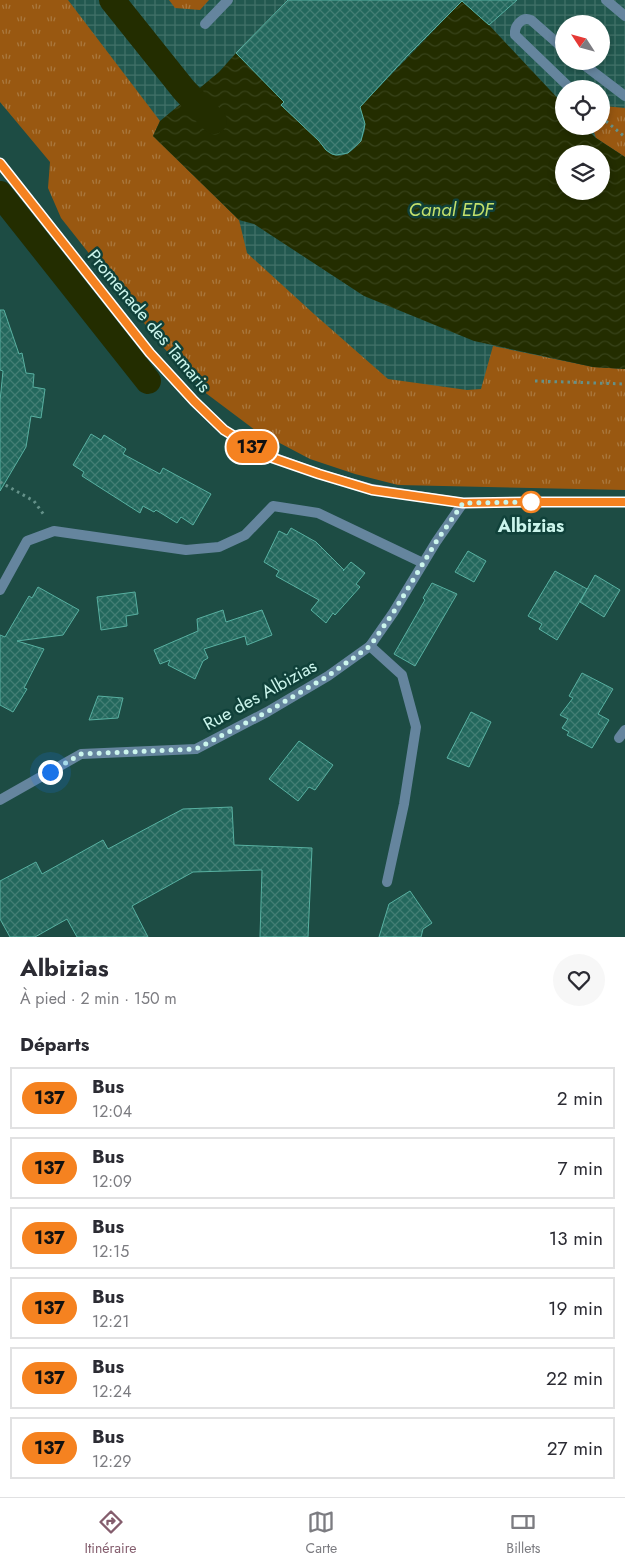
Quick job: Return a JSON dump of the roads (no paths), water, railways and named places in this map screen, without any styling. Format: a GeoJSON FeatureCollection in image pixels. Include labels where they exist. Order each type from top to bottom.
{"type":"FeatureCollection","features":[{"type":"Feature","properties":{"kind":"street"},"geometry":{"type":"LineString","coordinates":[[205,24],[228,0]]}},
{"type":"Feature","properties":{"kind":"street"},"geometry":{"type":"LineString","coordinates":[[606,0],[625,16]]}},
{"type":"Feature","properties":{"kind":"street"},"geometry":{"type":"LineString","coordinates":[[555,41],[527,18],[516,26],[514,30],[515,35],[562,80]]}},
{"type":"Feature","properties":{"kind":"street"},"geometry":{"type":"LineString","coordinates":[[591,70],[625,96]]}},
{"type":"Feature","properties":{"kind":"street","name":"Promenade des Tamaris"},"geometry":{"type":"LineString","coordinates":[[0,163],[150,353],[194,401],[224,430],[267,456],[372,490],[463,503],[625,502]]}},
{"type":"Feature","properties":{"kind":"street","name":"Rue des Albizias"},"geometry":{"type":"LineString","coordinates":[[0,800],[81,754],[196,749],[267,712],[328,676],[370,646],[463,503]]}},
{"type":"Feature","properties":{"kind":"street"},"geometry":{"type":"LineString","coordinates":[[0,590],[27,541],[54,531],[186,550],[219,547],[245,535],[273,506],[318,513],[423,563]]}},
{"type":"Feature","properties":{"kind":"street"},"geometry":{"type":"LineString","coordinates":[[370,646],[402,675],[416,727],[404,804],[387,882]]}},
{"type":"Feature","properties":{"kind":"water","name":"Canal EDF"},"geometry":{"type":"Polygon","coordinates":[[[462,1],[489,25],[555,95],[555,135],[593,135],[607,145],[555,145],[555,200],[610,200],[610,147],[625,157],[625,369],[593,367],[474,341],[364,296],[254,224],[239,220],[153,136],[160,121],[219,72],[236,53],[284,102],[281,105],[331,154],[337,156],[344,155],[360,142],[365,129],[364,119],[357,110],[462,1]]]}},
{"type":"Feature","properties":{"kind":"waterway","name":"Canal EDF"},"geometry":{"type":"LineString","coordinates":[[112,0],[184,90],[214,121]]}},
{"type":"Feature","properties":{"kind":"waterway"},"geometry":{"type":"LineString","coordinates":[[0,194],[148,381]]}},
{"type":"Feature","properties":{"kind":"place","name":"Albizias"},"geometry":{"type":"Point","coordinates":[531,502]}}]}
